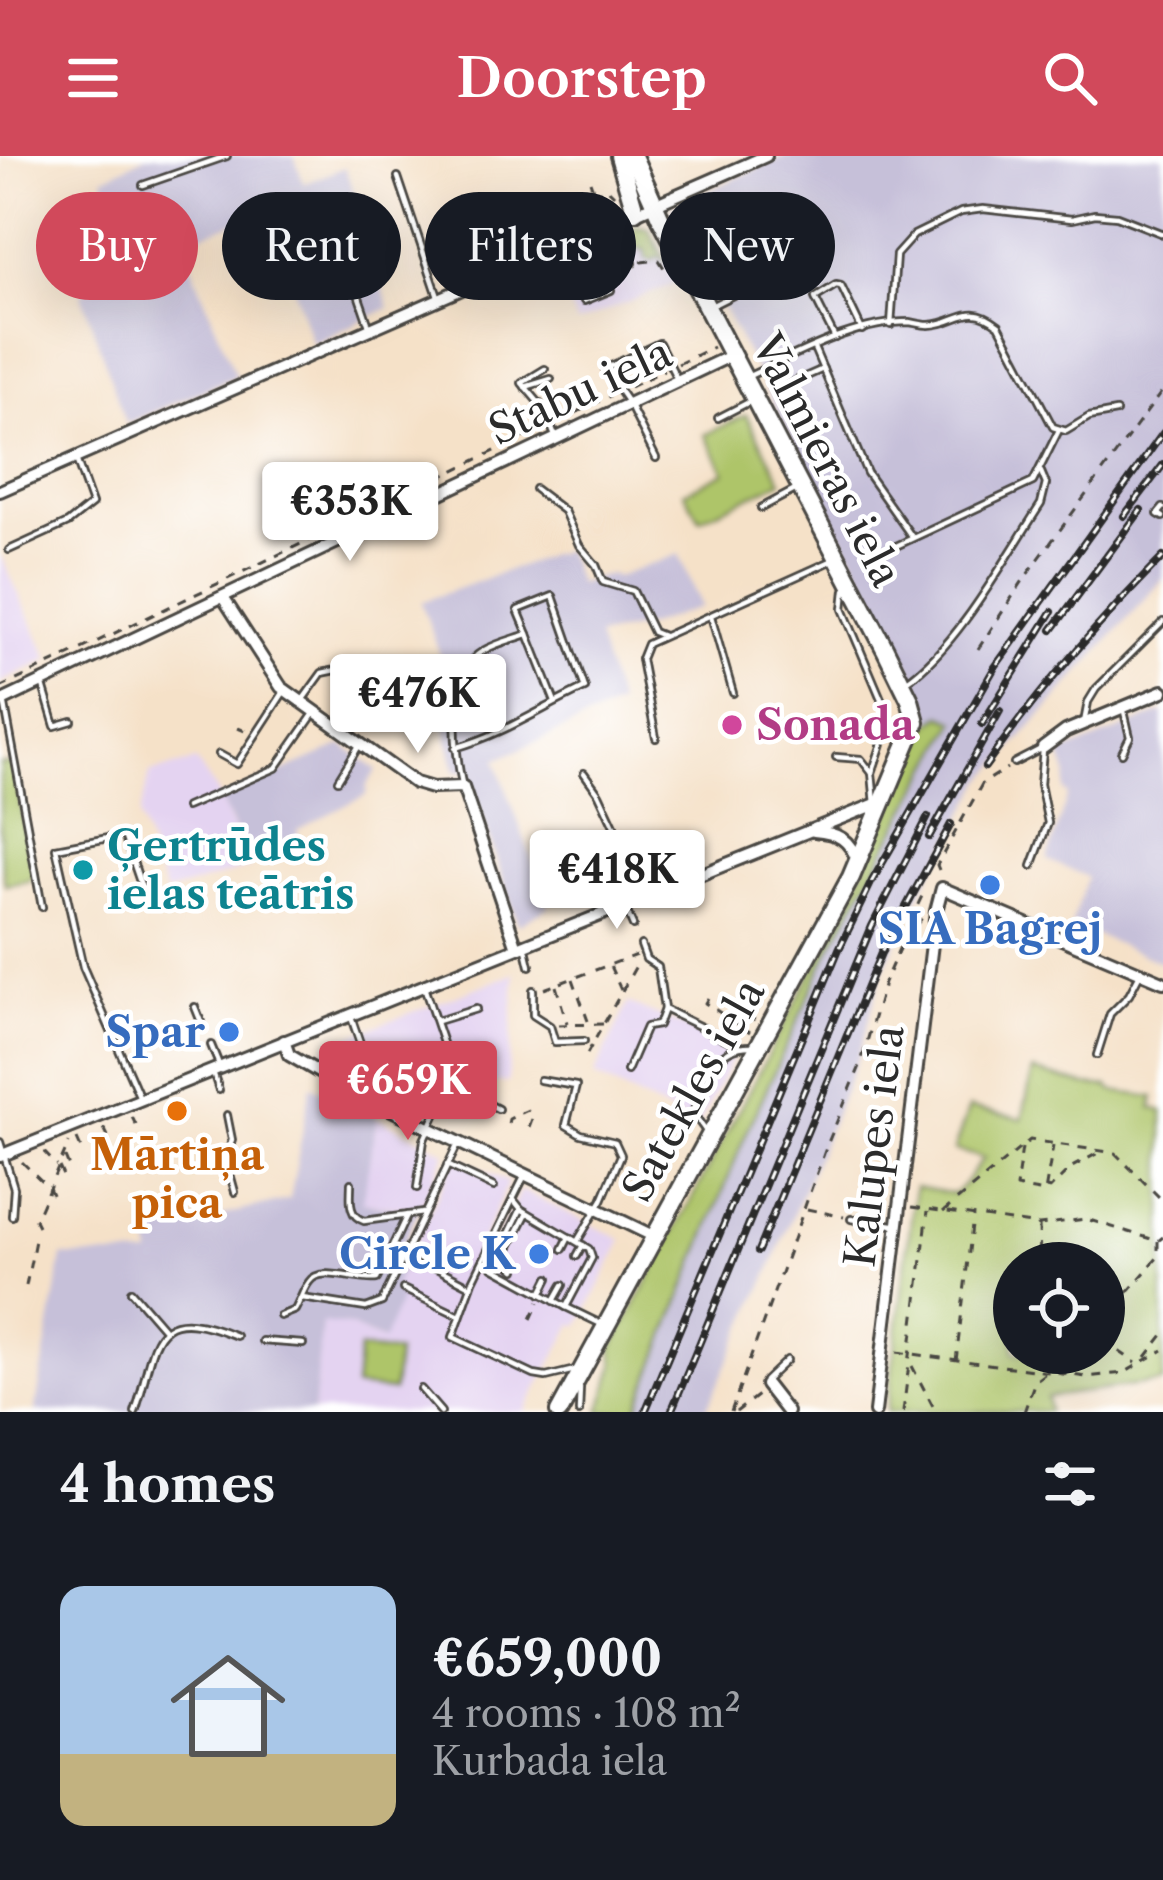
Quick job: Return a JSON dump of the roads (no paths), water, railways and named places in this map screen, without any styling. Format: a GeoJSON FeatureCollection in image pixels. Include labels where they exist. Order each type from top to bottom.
{"type":"FeatureCollection","features":[{"type":"Feature","properties":{"kind":"main road"},"geometry":{"type":"LineString","coordinates":[[619,156],[629,192]]}},
{"type":"Feature","properties":{"kind":"main road","name":"Valmieras iela"},"geometry":{"type":"LineString","coordinates":[[633,156],[707,308],[725,358],[744,379],[914,710]]}},
{"type":"Feature","properties":{"kind":"main road"},"geometry":{"type":"LineString","coordinates":[[880,803],[913,735],[914,710]]}},
{"type":"Feature","properties":{"kind":"main road","name":"Satekles iela"},"geometry":{"type":"LineString","coordinates":[[559,1412],[708,1139],[750,1042],[858,862],[880,803]]}},
{"type":"Feature","properties":{"kind":"street"},"geometry":{"type":"LineString","coordinates":[[636,211],[766,156]]}},
{"type":"Feature","properties":{"kind":"street"},"geometry":{"type":"LineString","coordinates":[[0,491],[437,300]]}},
{"type":"Feature","properties":{"kind":"street","name":"Stabu iela"},"geometry":{"type":"LineString","coordinates":[[1,697],[522,461],[556,439],[725,358]]}},
{"type":"Feature","properties":{"kind":"street"},"geometry":{"type":"LineString","coordinates":[[224,598],[259,659],[285,690],[423,786],[463,787],[521,946]]}},
{"type":"Feature","properties":{"kind":"street"},"geometry":{"type":"LineString","coordinates":[[1043,748],[1054,737],[1163,691]]}},
{"type":"Feature","properties":{"kind":"street"},"geometry":{"type":"LineString","coordinates":[[2,1151],[880,803]]}},
{"type":"Feature","properties":{"kind":"street"},"geometry":{"type":"LineString","coordinates":[[811,830],[841,836],[850,843],[858,862]]}},
{"type":"Feature","properties":{"kind":"street","name":"Kalupes iela"},"geometry":{"type":"LineString","coordinates":[[875,1412],[942,888],[1141,972]]}},
{"type":"Feature","properties":{"kind":"street"},"geometry":{"type":"LineString","coordinates":[[1141,972],[1163,982]]}},
{"type":"Feature","properties":{"kind":"street"},"geometry":{"type":"LineString","coordinates":[[284,1041],[289,1055],[366,1097],[653,1236]]}},
{"type":"Feature","properties":{"kind":"street"},"geometry":{"type":"LineString","coordinates":[[767,1383],[787,1412]]}},
{"type":"Feature","properties":{"kind":"lane"},"geometry":{"type":"LineString","coordinates":[[143,185],[224,156]]}},
{"type":"Feature","properties":{"kind":"lane"},"geometry":{"type":"LineString","coordinates":[[398,176],[425,257]]}},
{"type":"Feature","properties":{"kind":"lane"},"geometry":{"type":"LineString","coordinates":[[891,325],[896,255],[914,235],[961,212],[983,209],[1072,219],[1117,216],[1163,234]]}},
{"type":"Feature","properties":{"kind":"lane"},"geometry":{"type":"LineString","coordinates":[[835,338],[814,298],[836,285],[841,286],[862,330]]}},
{"type":"Feature","properties":{"kind":"lane"},"geometry":{"type":"LineString","coordinates":[[360,300],[370,329]]}},
{"type":"Feature","properties":{"kind":"lane"},"geometry":{"type":"LineString","coordinates":[[707,308],[723,300]]}},
{"type":"Feature","properties":{"kind":"lane"},"geometry":{"type":"LineString","coordinates":[[744,379],[862,330],[932,325],[964,314],[985,314],[999,325],[1046,417],[1059,430]]}},
{"type":"Feature","properties":{"kind":"lane"},"geometry":{"type":"LineString","coordinates":[[656,458],[629,404],[605,370],[659,343],[678,381]]}},
{"type":"Feature","properties":{"kind":"lane"},"geometry":{"type":"LineString","coordinates":[[814,348],[867,473],[912,537]]}},
{"type":"Feature","properties":{"kind":"lane"},"geometry":{"type":"LineString","coordinates":[[545,369],[524,380],[525,387],[545,410],[556,439]]}},
{"type":"Feature","properties":{"kind":"lane"},"geometry":{"type":"LineString","coordinates":[[790,384],[823,369]]}},
{"type":"Feature","properties":{"kind":"lane"},"geometry":{"type":"LineString","coordinates":[[525,387],[551,379]]}},
{"type":"Feature","properties":{"kind":"lane"},"geometry":{"type":"LineString","coordinates":[[718,418],[754,399]]}},
{"type":"Feature","properties":{"kind":"lane"},"geometry":{"type":"LineString","coordinates":[[879,554],[1033,482],[1059,430],[1104,412],[1116,412]]}},
{"type":"Feature","properties":{"kind":"lane"},"geometry":{"type":"LineString","coordinates":[[9,550],[68,523],[92,504],[76,458]]}},
{"type":"Feature","properties":{"kind":"lane"},"geometry":{"type":"LineString","coordinates":[[902,684],[925,669],[946,644],[1041,505],[1046,484],[1041,472]]}},
{"type":"Feature","properties":{"kind":"lane"},"geometry":{"type":"LineString","coordinates":[[761,508],[800,488]]}},
{"type":"Feature","properties":{"kind":"lane"},"geometry":{"type":"LineString","coordinates":[[535,489],[564,511],[603,582],[632,591],[653,632],[663,636]]}},
{"type":"Feature","properties":{"kind":"lane"},"geometry":{"type":"LineString","coordinates":[[1163,508],[1158,514],[1163,517]]}},
{"type":"Feature","properties":{"kind":"lane"},"geometry":{"type":"LineString","coordinates":[[656,738],[641,659],[646,644],[836,558]]}},
{"type":"Feature","properties":{"kind":"lane"},"geometry":{"type":"LineString","coordinates":[[847,578],[843,609],[890,720],[872,773]]}},
{"type":"Feature","properties":{"kind":"lane"},"geometry":{"type":"LineString","coordinates":[[455,748],[535,718],[585,688],[553,596],[518,610],[555,702]]}},
{"type":"Feature","properties":{"kind":"lane"},"geometry":{"type":"LineString","coordinates":[[711,616],[733,693]]}},
{"type":"Feature","properties":{"kind":"lane"},"geometry":{"type":"LineString","coordinates":[[1084,723],[1096,689],[1163,622]]}},
{"type":"Feature","properties":{"kind":"lane"},"geometry":{"type":"LineString","coordinates":[[463,787],[455,748],[458,688],[465,668],[481,652],[528,634]]}},
{"type":"Feature","properties":{"kind":"lane"},"geometry":{"type":"LineString","coordinates":[[302,702],[322,673],[346,668]]}},
{"type":"Feature","properties":{"kind":"lane"},"geometry":{"type":"LineString","coordinates":[[42,682],[55,726],[72,721]]}},
{"type":"Feature","properties":{"kind":"lane"},"geometry":{"type":"LineString","coordinates":[[219,754],[237,764],[285,690]]}},
{"type":"Feature","properties":{"kind":"lane"},"geometry":{"type":"LineString","coordinates":[[1,697],[42,907]]}},
{"type":"Feature","properties":{"kind":"lane"},"geometry":{"type":"LineString","coordinates":[[1122,753],[1130,737],[1124,706]]}},
{"type":"Feature","properties":{"kind":"lane"},"geometry":{"type":"LineString","coordinates":[[890,720],[914,710]]}},
{"type":"Feature","properties":{"kind":"lane"},"geometry":{"type":"LineString","coordinates":[[186,807],[276,768],[315,712]]}},
{"type":"Feature","properties":{"kind":"lane"},"geometry":{"type":"LineString","coordinates":[[338,780],[360,744]]}},
{"type":"Feature","properties":{"kind":"lane"},"geometry":{"type":"LineString","coordinates":[[1014,764],[1043,748]]}},
{"type":"Feature","properties":{"kind":"lane"},"geometry":{"type":"LineString","coordinates":[[1032,866],[1048,823],[1040,784],[1043,748]]}},
{"type":"Feature","properties":{"kind":"lane"},"geometry":{"type":"LineString","coordinates":[[836,757],[861,759],[872,773],[880,803]]}},
{"type":"Feature","properties":{"kind":"lane"},"geometry":{"type":"LineString","coordinates":[[584,773],[599,794],[646,895]]}},
{"type":"Feature","properties":{"kind":"lane"},"geometry":{"type":"LineString","coordinates":[[230,789],[235,800]]}},
{"type":"Feature","properties":{"kind":"lane"},"geometry":{"type":"LineString","coordinates":[[140,1099],[83,967],[56,848],[124,835],[142,888]]}},
{"type":"Feature","properties":{"kind":"lane"},"geometry":{"type":"LineString","coordinates":[[542,874],[582,866],[603,913]]}},
{"type":"Feature","properties":{"kind":"lane"},"geometry":{"type":"LineString","coordinates":[[624,904],[633,926]]}},
{"type":"Feature","properties":{"kind":"lane"},"geometry":{"type":"LineString","coordinates":[[521,946],[530,966]]}},
{"type":"Feature","properties":{"kind":"lane"},"geometry":{"type":"LineString","coordinates":[[627,1071],[646,1027],[658,1025],[664,1009],[658,968],[643,950]]}},
{"type":"Feature","properties":{"kind":"lane"},"geometry":{"type":"LineString","coordinates":[[1097,1055],[1110,1014],[1141,972]]}},
{"type":"Feature","properties":{"kind":"lane"},"geometry":{"type":"LineString","coordinates":[[423,985],[445,1049]]}},
{"type":"Feature","properties":{"kind":"lane"},"geometry":{"type":"LineString","coordinates":[[533,992],[533,1015],[550,1026],[555,1042],[584,1042]]}},
{"type":"Feature","properties":{"kind":"lane"},"geometry":{"type":"LineString","coordinates":[[195,1007],[203,1027]]}},
{"type":"Feature","properties":{"kind":"lane"},"geometry":{"type":"LineString","coordinates":[[437,1022],[476,1009]]}},
{"type":"Feature","properties":{"kind":"lane"},"geometry":{"type":"LineString","coordinates":[[664,1009],[750,1042]]}},
{"type":"Feature","properties":{"kind":"lane"},"geometry":{"type":"LineString","coordinates":[[350,1015],[363,1052],[375,1061],[366,1097]]}},
{"type":"Feature","properties":{"kind":"lane"},"geometry":{"type":"LineString","coordinates":[[708,1139],[693,1113],[716,1060],[724,1051],[750,1042]]}},
{"type":"Feature","properties":{"kind":"lane"},"geometry":{"type":"LineString","coordinates":[[211,1045],[219,1090]]}},
{"type":"Feature","properties":{"kind":"lane"},"geometry":{"type":"LineString","coordinates":[[540,1080],[576,1086],[566,1125],[615,1142],[622,1155],[578,1256]]}},
{"type":"Feature","properties":{"kind":"lane"},"geometry":{"type":"LineString","coordinates":[[417,1188],[424,1140],[444,1095],[473,1096],[498,1109]]}},
{"type":"Feature","properties":{"kind":"lane"},"geometry":{"type":"LineString","coordinates":[[227,1115],[232,1140],[226,1159],[235,1192]]}},
{"type":"Feature","properties":{"kind":"lane"},"geometry":{"type":"LineString","coordinates":[[302,1298],[366,1308],[382,1302],[459,1141]]}},
{"type":"Feature","properties":{"kind":"lane"},"geometry":{"type":"LineString","coordinates":[[2,1151],[14,1188],[12,1216]]}},
{"type":"Feature","properties":{"kind":"lane"},"geometry":{"type":"LineString","coordinates":[[447,1165],[494,1187]]}},
{"type":"Feature","properties":{"kind":"lane"},"geometry":{"type":"LineString","coordinates":[[526,1173],[471,1286],[453,1337],[542,1377],[580,1369],[579,1412]]}},
{"type":"Feature","properties":{"kind":"lane"},"geometry":{"type":"LineString","coordinates":[[351,1183],[356,1219],[423,1213]]}},
{"type":"Feature","properties":{"kind":"lane"},"geometry":{"type":"LineString","coordinates":[[513,1199],[524,1211],[580,1243],[592,1258],[566,1307]]}},
{"type":"Feature","properties":{"kind":"lane"},"geometry":{"type":"LineString","coordinates":[[516,1269],[504,1258],[524,1211]]}},
{"type":"Feature","properties":{"kind":"lane"},"geometry":{"type":"LineString","coordinates":[[524,1211],[493,1267],[604,1325]]}},
{"type":"Feature","properties":{"kind":"lane"},"geometry":{"type":"LineString","coordinates":[[280,1316],[295,1310],[310,1279],[321,1273],[377,1279],[406,1215]]}},
{"type":"Feature","properties":{"kind":"lane"},"geometry":{"type":"LineString","coordinates":[[851,1219],[898,1225]]}},
{"type":"Feature","properties":{"kind":"lane"},"geometry":{"type":"LineString","coordinates":[[563,1249],[569,1237]]}},
{"type":"Feature","properties":{"kind":"lane"},"geometry":{"type":"LineString","coordinates":[[413,1256],[471,1286]]}},
{"type":"Feature","properties":{"kind":"lane"},"geometry":{"type":"LineString","coordinates":[[536,1280],[547,1281],[542,1294]]}},
{"type":"Feature","properties":{"kind":"lane"},"geometry":{"type":"LineString","coordinates":[[554,1300],[562,1285]]}},
{"type":"Feature","properties":{"kind":"lane"},"geometry":{"type":"LineString","coordinates":[[403,1288],[460,1316]]}},
{"type":"Feature","properties":{"kind":"lane"},"geometry":{"type":"LineString","coordinates":[[131,1292],[164,1330]]}},
{"type":"Feature","properties":{"kind":"lane"},"geometry":{"type":"LineString","coordinates":[[135,1412],[150,1348],[164,1330],[190,1321],[236,1336]]}},
{"type":"Feature","properties":{"kind":"lane"},"geometry":{"type":"LineString","coordinates":[[276,1342],[280,1329]]}},
{"type":"Feature","properties":{"kind":"lane"},"geometry":{"type":"LineString","coordinates":[[262,1341],[303,1344]]}},
{"type":"Feature","properties":{"kind":"lane"},"geometry":{"type":"LineString","coordinates":[[767,1383],[787,1360]]}},
{"type":"Feature","properties":{"kind":"lane"},"geometry":{"type":"LineString","coordinates":[[421,1389],[441,1412]]}},
{"type":"Feature","properties":{"kind":"railway"},"geometry":{"type":"LineString","coordinates":[[645,1412],[839,949],[872,881],[995,667],[1163,433]]}},
{"type":"Feature","properties":{"kind":"railway"},"geometry":{"type":"LineString","coordinates":[[1124,516],[1163,465]]}},
{"type":"Feature","properties":{"kind":"railway"},"geometry":{"type":"LineString","coordinates":[[1052,630],[1141,510]]}},
{"type":"Feature","properties":{"kind":"railway"},"geometry":{"type":"LineString","coordinates":[[985,767],[1069,659],[1163,557]]}},
{"type":"Feature","properties":{"kind":"railway"},"geometry":{"type":"LineString","coordinates":[[982,724],[1052,612]]}},
{"type":"Feature","properties":{"kind":"railway"},"geometry":{"type":"LineString","coordinates":[[929,837],[1000,711]]}},
{"type":"Feature","properties":{"kind":"railway"},"geometry":{"type":"LineString","coordinates":[[671,1412],[872,926],[928,817]]}},
{"type":"Feature","properties":{"kind":"railway"},"geometry":{"type":"LineString","coordinates":[[758,1251],[881,953],[951,824]]}},
{"type":"Feature","properties":{"kind":"place","name":"Sonada"},"geometry":{"type":"Point","coordinates":[732,725]}},
{"type":"Feature","properties":{"kind":"place","name":"Ģertrūdes ielas teātris"},"geometry":{"type":"Point","coordinates":[83,870]}},
{"type":"Feature","properties":{"kind":"place","name":"SIA Bagrej"},"geometry":{"type":"Point","coordinates":[990,885]}},
{"type":"Feature","properties":{"kind":"place","name":"Spar"},"geometry":{"type":"Point","coordinates":[229,1032]}},
{"type":"Feature","properties":{"kind":"place","name":"Mārtiņa pica"},"geometry":{"type":"Point","coordinates":[177,1111]}},
{"type":"Feature","properties":{"kind":"place","name":"Circle K"},"geometry":{"type":"Point","coordinates":[539,1254]}}]}
